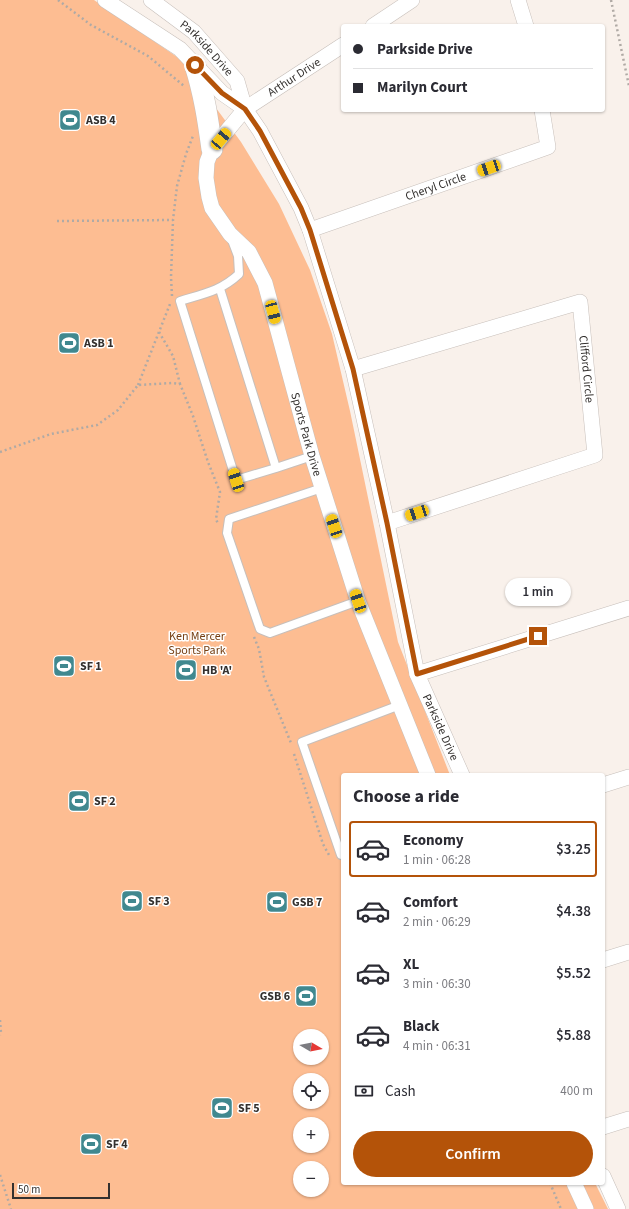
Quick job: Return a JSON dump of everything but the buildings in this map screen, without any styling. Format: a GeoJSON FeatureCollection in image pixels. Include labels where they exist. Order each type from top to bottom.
{"type":"FeatureCollection","features":[{"type":"Feature","properties":{"kind":"street","name":"Parkside Drive"},"geometry":{"type":"LineString","coordinates":[[105,0],[180,49],[222,93],[245,109]]}},
{"type":"Feature","properties":{"kind":"street","name":"Parkside Drive"},"geometry":{"type":"LineString","coordinates":[[151,0],[194,32],[237,81],[245,109],[260,131],[301,208],[310,230],[353,369],[387,523],[417,674],[461,773]]}},
{"type":"Feature","properties":{"kind":"street"},"geometry":{"type":"LineString","coordinates":[[375,24],[412,0]]}},
{"type":"Feature","properties":{"kind":"street"},"geometry":{"type":"LineString","coordinates":[[518,0],[525,24]]}},
{"type":"Feature","properties":{"kind":"street","name":"Arthur Drive"},"geometry":{"type":"LineString","coordinates":[[245,109],[341,46]]}},
{"type":"Feature","properties":{"kind":"street"},"geometry":{"type":"LineString","coordinates":[[195,65],[202,85],[207,109],[212,149]]}},
{"type":"Feature","properties":{"kind":"street","name":"Sports Park Drive"},"geometry":{"type":"LineString","coordinates":[[245,109],[212,149],[206,162],[206,178],[212,208],[230,234],[249,252],[265,283],[312,456],[358,601],[427,773]]}},
{"type":"Feature","properties":{"kind":"street","name":"Cheryl Circle"},"geometry":{"type":"LineString","coordinates":[[310,230],[548,147],[542,112]]}},
{"type":"Feature","properties":{"kind":"street","name":"Clifford Circle"},"geometry":{"type":"LineString","coordinates":[[353,369],[580,302],[595,455],[387,523]]}},
{"type":"Feature","properties":{"kind":"street"},"geometry":{"type":"LineString","coordinates":[[417,674],[629,608]]}},
{"type":"Feature","properties":{"kind":"street"},"geometry":{"type":"LineString","coordinates":[[605,784],[629,778]]}},
{"type":"Feature","properties":{"kind":"street"},"geometry":{"type":"LineString","coordinates":[[605,959],[629,952]]}},
{"type":"Feature","properties":{"kind":"street"},"geometry":{"type":"LineString","coordinates":[[605,1126],[629,1118]]}},
{"type":"Feature","properties":{"kind":"street"},"geometry":{"type":"LineString","coordinates":[[605,1180],[618,1209]]}},
{"type":"Feature","properties":{"kind":"street"},"geometry":{"type":"LineString","coordinates":[[575,1185],[586,1209]]}},
{"type":"Feature","properties":{"kind":"lane"},"geometry":{"type":"LineString","coordinates":[[230,234],[238,256],[239,274],[230,283],[220,289],[180,301],[236,480],[312,456]]}},
{"type":"Feature","properties":{"kind":"lane"},"geometry":{"type":"LineString","coordinates":[[220,289],[276,468]]}},
{"type":"Feature","properties":{"kind":"lane"},"geometry":{"type":"LineString","coordinates":[[322,488],[230,519],[227,533],[260,629],[270,633],[358,601]]}},
{"type":"Feature","properties":{"kind":"lane"},"geometry":{"type":"LineString","coordinates":[[341,852],[302,742],[400,705]]}},
{"type":"Feature","properties":{"kind":"path"},"geometry":{"type":"LineString","coordinates":[[58,0],[91,25],[148,56],[186,88]]}},
{"type":"Feature","properties":{"kind":"path"},"geometry":{"type":"LineString","coordinates":[[610,0],[629,86]]}},
{"type":"Feature","properties":{"kind":"path"},"geometry":{"type":"LineString","coordinates":[[0,452],[51,434],[97,425],[118,410],[138,386],[172,299],[172,220],[176,186],[196,129]]}},
{"type":"Feature","properties":{"kind":"path"},"geometry":{"type":"LineString","coordinates":[[57,221],[172,220]]}},
{"type":"Feature","properties":{"kind":"path"},"geometry":{"type":"LineString","coordinates":[[159,332],[173,356],[180,384],[220,492],[216,519],[219,526]]}},
{"type":"Feature","properties":{"kind":"path"},"geometry":{"type":"LineString","coordinates":[[138,386],[172,383],[180,384]]}},
{"type":"Feature","properties":{"kind":"path"},"geometry":{"type":"LineString","coordinates":[[254,636],[259,648],[264,677],[291,741],[296,764],[323,844],[332,861]]}},
{"type":"Feature","properties":{"kind":"path"},"geometry":{"type":"LineString","coordinates":[[0,1020],[0,1035]]}},
{"type":"Feature","properties":{"kind":"path"},"geometry":{"type":"LineString","coordinates":[[0,1175],[11,1209]]}},
{"type":"Feature","properties":{"kind":"path"},"geometry":{"type":"LineString","coordinates":[[551,1185],[561,1209]]}},
{"type":"Feature","properties":{"kind":"green space","name":"Ken Mercer Sports Park"},"geometry":{"type":"Polygon","coordinates":[[[0,0],[94,0],[180,59],[241,142],[279,204],[310,270],[332,334],[350,411],[398,642],[449,773],[341,773],[341,1185],[596,1185],[608,1209],[0,1209],[0,0]]]}},
{"type":"Feature","properties":{"kind":"place","name":"ASB 4"},"geometry":{"type":"Point","coordinates":[70,120]}},
{"type":"Feature","properties":{"kind":"place","name":"ASB 1"},"geometry":{"type":"Point","coordinates":[69,343]}},
{"type":"Feature","properties":{"kind":"place","name":"SF 1"},"geometry":{"type":"Point","coordinates":[64,666]}},
{"type":"Feature","properties":{"kind":"place","name":"HB 'A'"},"geometry":{"type":"Point","coordinates":[186,670]}},
{"type":"Feature","properties":{"kind":"place","name":"SF 2"},"geometry":{"type":"Point","coordinates":[79,801]}},
{"type":"Feature","properties":{"kind":"place","name":"SF 3"},"geometry":{"type":"Point","coordinates":[132,901]}},
{"type":"Feature","properties":{"kind":"place","name":"GSB 7"},"geometry":{"type":"Point","coordinates":[277,902]}},
{"type":"Feature","properties":{"kind":"place","name":"GSB 6"},"geometry":{"type":"Point","coordinates":[306,996]}},
{"type":"Feature","properties":{"kind":"place","name":"SF 5"},"geometry":{"type":"Point","coordinates":[222,1108]}},
{"type":"Feature","properties":{"kind":"place","name":"SF 4"},"geometry":{"type":"Point","coordinates":[91,1144]}},
{"type":"Feature","properties":{"kind":"route"},"geometry":{"type":"LineString","coordinates":[[195,65],[222,93],[245,109],[260,131],[301,208],[310,230],[353,369],[387,523],[417,674],[538,636]]}}]}
